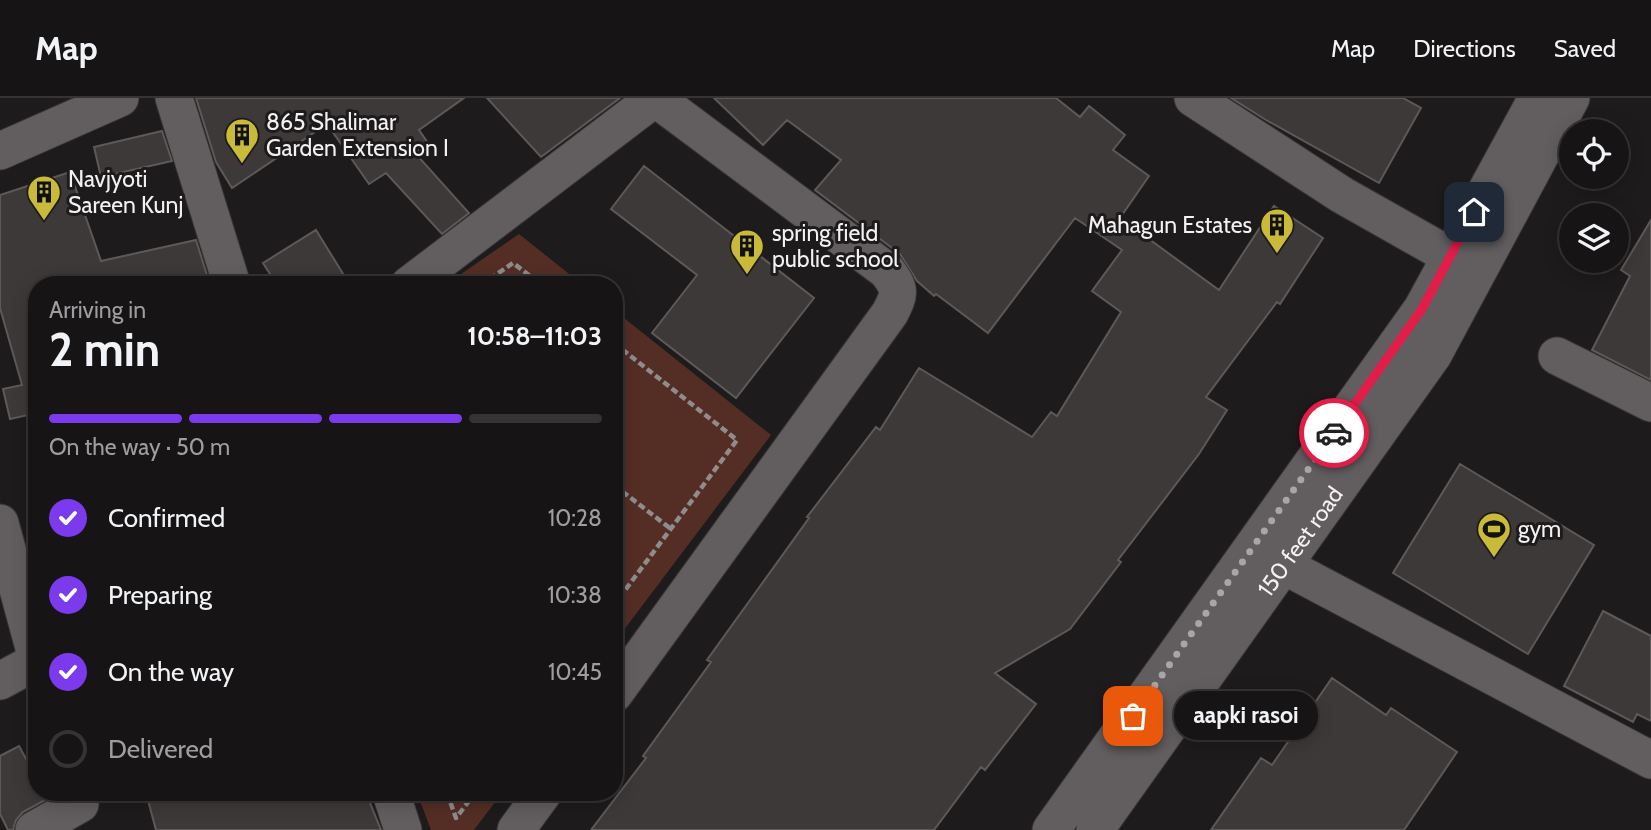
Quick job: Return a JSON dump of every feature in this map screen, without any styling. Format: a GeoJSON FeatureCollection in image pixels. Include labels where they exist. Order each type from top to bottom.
{"type":"FeatureCollection","features":[{"type":"Feature","properties":{"kind":"street"},"geometry":{"type":"LineString","coordinates":[[0,151],[120,98]]}},
{"type":"Feature","properties":{"kind":"street"},"geometry":{"type":"LineString","coordinates":[[174,98],[230,276]]}},
{"type":"Feature","properties":{"kind":"street"},"geometry":{"type":"LineString","coordinates":[[421,276],[655,98],[887,271],[898,286],[898,298],[890,313],[623,682]]}},
{"type":"Feature","properties":{"kind":"street"},"geometry":{"type":"LineString","coordinates":[[1194,98],[1342,195],[1465,262]]}},
{"type":"Feature","properties":{"kind":"street","name":"150 feet road"},"geometry":{"type":"LineString","coordinates":[[1096,830],[1433,355],[1465,262],[1537,98]]}},
{"type":"Feature","properties":{"kind":"street","name":"150 feet road"},"geometry":{"type":"LineString","coordinates":[[1051,830],[1422,309],[1465,262],[1571,98]]}},
{"type":"Feature","properties":{"kind":"street"},"geometry":{"type":"LineString","coordinates":[[1557,356],[1651,403]]}},
{"type":"Feature","properties":{"kind":"street"},"geometry":{"type":"LineString","coordinates":[[0,523],[28,627]]}},
{"type":"Feature","properties":{"kind":"street"},"geometry":{"type":"LineString","coordinates":[[1252,549],[1651,760]]}},
{"type":"Feature","properties":{"kind":"street"},"geometry":{"type":"LineString","coordinates":[[0,681],[28,665]]}},
{"type":"Feature","properties":{"kind":"street"},"geometry":{"type":"LineString","coordinates":[[394,801],[403,830]]}},
{"type":"Feature","properties":{"kind":"street"},"geometry":{"type":"LineString","coordinates":[[516,830],[537,801]]}},
{"type":"Feature","properties":{"kind":"street"},"geometry":{"type":"LineString","coordinates":[[34,830],[82,809]]}},
{"type":"Feature","properties":{"kind":"path"},"geometry":{"type":"LineString","coordinates":[[494,276],[513,263],[530,276]]}},
{"type":"Feature","properties":{"kind":"path"},"geometry":{"type":"LineString","coordinates":[[623,351],[737,440],[623,593]]}},
{"type":"Feature","properties":{"kind":"path"},"geometry":{"type":"LineString","coordinates":[[623,492],[671,529]]}},
{"type":"Feature","properties":{"kind":"path"},"geometry":{"type":"LineString","coordinates":[[450,801],[456,818],[469,801]]}},
{"type":"Feature","properties":{"kind":"shaded area"},"geometry":{"type":"Polygon","coordinates":[[[519,234],[572,276],[458,276],[519,234]]]}},
{"type":"Feature","properties":{"kind":"shaded area"},"geometry":{"type":"Polygon","coordinates":[[[623,317],[771,435],[623,631],[623,317]]]}},
{"type":"Feature","properties":{"kind":"shaded area"},"geometry":{"type":"Polygon","coordinates":[[[420,801],[496,801],[474,830],[431,830],[420,801]]]}},
{"type":"Feature","properties":{"kind":"building"},"geometry":{"type":"Polygon","coordinates":[[[196,98],[464,98],[419,130],[428,143],[415,153],[469,213],[442,234],[386,173],[369,184],[327,124],[232,188],[216,162],[196,98]]]}},
{"type":"Feature","properties":{"kind":"building"},"geometry":{"type":"Polygon","coordinates":[[[487,98],[620,98],[541,157],[487,98]]]}},
{"type":"Feature","properties":{"kind":"building"},"geometry":{"type":"Polygon","coordinates":[[[714,98],[1056,98],[1080,117],[1089,106],[1125,135],[1113,150],[1149,176],[1120,218],[1219,290],[1274,206],[1323,238],[1280,304],[1277,302],[1206,397],[1227,410],[1199,454],[1118,560],[1121,562],[1070,629],[995,673],[1036,704],[985,770],[981,767],[934,830],[591,830],[613,801],[623,801],[623,788],[711,662],[707,660],[809,518],[807,517],[876,427],[880,430],[919,368],[1032,437],[1051,412],[1057,416],[1121,312],[1092,291],[1122,250],[1075,218],[988,333],[936,294],[934,296],[917,281],[900,254],[815,190],[841,160],[787,120],[763,145],[714,98]]]}},
{"type":"Feature","properties":{"kind":"building"},"geometry":{"type":"Polygon","coordinates":[[[1231,98],[1403,98],[1421,108],[1379,183],[1231,98]]]}},
{"type":"Feature","properties":{"kind":"building"},"geometry":{"type":"Polygon","coordinates":[[[162,131],[172,161],[101,177],[94,147],[162,131]]]}},
{"type":"Feature","properties":{"kind":"building","name":"spring field public school"},"geometry":{"type":"Polygon","coordinates":[[[644,166],[814,298],[736,398],[652,333],[697,275],[611,209],[644,166]]]}},
{"type":"Feature","properties":{"kind":"building"},"geometry":{"type":"Polygon","coordinates":[[[70,172],[101,261],[196,240],[207,276],[28,276],[28,415],[10,419],[3,389],[22,385],[0,308],[0,195],[70,172]]]}},
{"type":"Feature","properties":{"kind":"building"},"geometry":{"type":"Polygon","coordinates":[[[1651,220],[1651,380],[1592,350],[1630,276],[1626,273],[1629,273],[1629,257],[1651,220]]]}},
{"type":"Feature","properties":{"kind":"building"},"geometry":{"type":"Polygon","coordinates":[[[316,230],[344,276],[271,276],[263,263],[316,230]]]}},
{"type":"Feature","properties":{"kind":"building","name":"gym"},"geometry":{"type":"Polygon","coordinates":[[[1460,464],[1594,545],[1528,654],[1393,573],[1460,464]]]}},
{"type":"Feature","properties":{"kind":"building"},"geometry":{"type":"Polygon","coordinates":[[[1603,611],[1651,636],[1651,721],[1637,714],[1633,722],[1564,686],[1603,611]]]}},
{"type":"Feature","properties":{"kind":"building"},"geometry":{"type":"Polygon","coordinates":[[[1332,678],[1386,715],[1391,708],[1457,752],[1404,830],[1211,830],[1261,758],[1272,765],[1332,678]]]}},
{"type":"Feature","properties":{"kind":"building"},"geometry":{"type":"Polygon","coordinates":[[[19,746],[28,762],[28,801],[43,801],[23,812],[16,820],[13,830],[8,830],[0,814],[0,756],[19,746]]]}},
{"type":"Feature","properties":{"kind":"building"},"geometry":{"type":"Polygon","coordinates":[[[148,801],[369,801],[381,830],[156,830],[148,801]]]}},
{"type":"Feature","properties":{"kind":"way so far"},"geometry":{"type":"LineString","coordinates":[[1133,716],[1334,433]]}},
{"type":"Feature","properties":{"kind":"place","name":"865 Shalimar Garden Extension I"},"geometry":{"type":"Point","coordinates":[242,165]}},
{"type":"Feature","properties":{"kind":"place","name":"Navjyoti Sareen Kunj"},"geometry":{"type":"Point","coordinates":[44,222]}},
{"type":"Feature","properties":{"kind":"place","name":"Mahagun Estates"},"geometry":{"type":"Point","coordinates":[1277,255]}},
{"type":"Feature","properties":{"kind":"place","name":"spring field public school"},"geometry":{"type":"Point","coordinates":[747,276]}},
{"type":"Feature","properties":{"kind":"place","name":"gym"},"geometry":{"type":"Point","coordinates":[1494,559]}},
{"type":"Feature","properties":{"kind":"place","name":"aapki rasoi"},"geometry":{"type":"Point","coordinates":[1133,716]}},
{"type":"Feature","properties":{"kind":"route"},"geometry":{"type":"LineString","coordinates":[[1334,433],[1422,309],[1474,212]]}}]}
